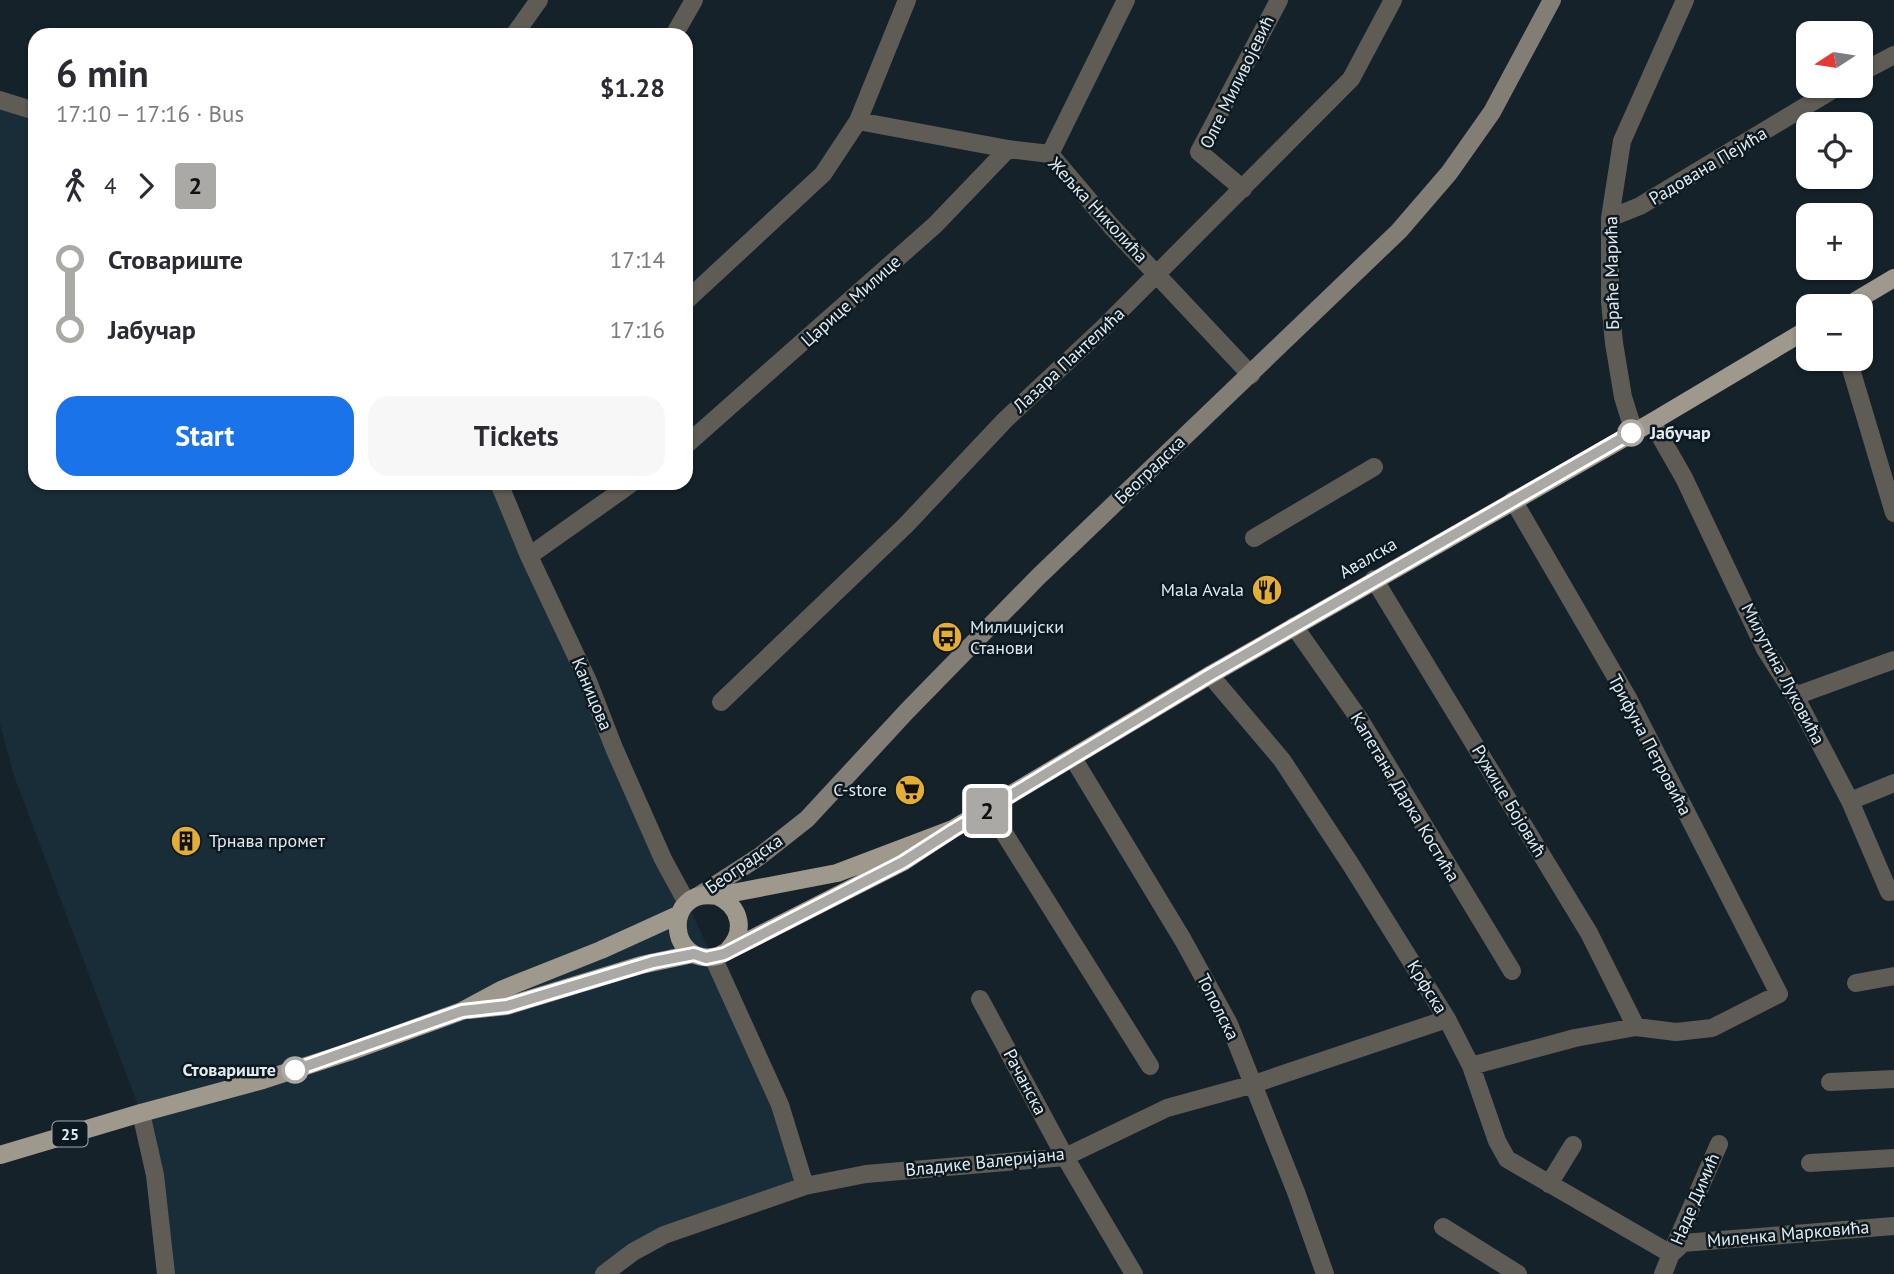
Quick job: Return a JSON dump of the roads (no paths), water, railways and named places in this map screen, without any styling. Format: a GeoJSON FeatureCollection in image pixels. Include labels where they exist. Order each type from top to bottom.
{"type":"FeatureCollection","features":[{"type":"Feature","properties":{"kind":"main road"},"geometry":{"type":"LineString","coordinates":[[1867,294],[1894,278]]}},
{"type":"Feature","properties":{"kind":"main road","name":"Авалска"},"geometry":{"type":"LineString","coordinates":[[953,830],[1210,675],[1652,422],[1796,336]]}},
{"type":"Feature","properties":{"kind":"main road","name":"25"},"geometry":{"type":"LineString","coordinates":[[462,1011],[507,1006],[641,965],[694,954],[721,954],[903,862],[953,830]]}},
{"type":"Feature","properties":{"kind":"main road","name":"25"},"geometry":{"type":"LineString","coordinates":[[0,1155],[295,1070],[462,1011],[503,989],[620,942],[688,905],[717,896],[837,873],[953,830]]}},
{"type":"Feature","properties":{"kind":"main road"},"geometry":{"type":"LineString","coordinates":[[717,896],[729,902],[739,920],[737,940],[721,954]]}},
{"type":"Feature","properties":{"kind":"main road"},"geometry":{"type":"LineString","coordinates":[[688,905],[678,933],[686,949],[694,954]]}},
{"type":"Feature","properties":{"kind":"street"},"geometry":{"type":"LineString","coordinates":[[519,28],[539,0]]}},
{"type":"Feature","properties":{"kind":"street"},"geometry":{"type":"LineString","coordinates":[[678,28],[694,0]]}},
{"type":"Feature","properties":{"kind":"street"},"geometry":{"type":"LineString","coordinates":[[693,294],[822,174],[858,121],[907,0]]}},
{"type":"Feature","properties":{"kind":"street"},"geometry":{"type":"LineString","coordinates":[[1050,154],[1126,0]]}},
{"type":"Feature","properties":{"kind":"street","name":"Олге Миливојевић"},"geometry":{"type":"LineString","coordinates":[[1243,189],[1199,152],[1279,0]]}},
{"type":"Feature","properties":{"kind":"street","name":"Лазара Пантелића"},"geometry":{"type":"LineString","coordinates":[[721,702],[906,525],[1005,420],[1158,274],[1351,79],[1393,0]]}},
{"type":"Feature","properties":{"kind":"street","name":"Београдска"},"geometry":{"type":"LineString","coordinates":[[688,905],[760,856],[807,819],[907,711],[1038,577],[1399,231],[1450,173],[1492,112],[1552,0]]}},
{"type":"Feature","properties":{"kind":"street","name":"Браће Марића"},"geometry":{"type":"LineString","coordinates":[[1634,432],[1623,397],[1614,343],[1610,302],[1610,218],[1622,141],[1685,0]]}},
{"type":"Feature","properties":{"kind":"street"},"geometry":{"type":"LineString","coordinates":[[1873,66],[1894,55]]}},
{"type":"Feature","properties":{"kind":"street","name":"Радована Пејића"},"geometry":{"type":"LineString","coordinates":[[1610,218],[1640,206],[1819,98]]}},
{"type":"Feature","properties":{"kind":"street"},"geometry":{"type":"LineString","coordinates":[[0,100],[28,109]]}},
{"type":"Feature","properties":{"kind":"street","name":"Жељка Николића"},"geometry":{"type":"LineString","coordinates":[[858,121],[1008,149],[1050,154],[1111,226],[1251,375]]}},
{"type":"Feature","properties":{"kind":"street","name":"Царице Милице"},"geometry":{"type":"LineString","coordinates":[[693,439],[935,225],[1008,149]]}},
{"type":"Feature","properties":{"kind":"street"},"geometry":{"type":"LineString","coordinates":[[1852,371],[1894,513]]}},
{"type":"Feature","properties":{"kind":"street","name":"Милутина Луковића"},"geometry":{"type":"LineString","coordinates":[[1652,422],[1685,478],[1765,649],[1795,696],[1850,801],[1892,891]]}},
{"type":"Feature","properties":{"kind":"street"},"geometry":{"type":"LineString","coordinates":[[1254,538],[1374,467]]}},
{"type":"Feature","properties":{"kind":"street","name":"Каницова"},"geometry":{"type":"LineString","coordinates":[[502,490],[529,556],[588,681],[663,859],[688,905]]}},
{"type":"Feature","properties":{"kind":"street"},"geometry":{"type":"LineString","coordinates":[[529,556],[622,490]]}},
{"type":"Feature","properties":{"kind":"street","name":"Трифуна Петровића"},"geometry":{"type":"LineString","coordinates":[[1513,500],[1628,698],[1779,994],[1712,1028],[1676,1032],[1636,1027]]}},
{"type":"Feature","properties":{"kind":"street","name":"Ружице Бојовић"},"geometry":{"type":"LineString","coordinates":[[1374,579],[1589,933],[1636,1027]]}},
{"type":"Feature","properties":{"kind":"street","name":"Капетана Дарка Костића"},"geometry":{"type":"LineString","coordinates":[[1294,626],[1360,720],[1512,971]]}},
{"type":"Feature","properties":{"kind":"street"},"geometry":{"type":"LineString","coordinates":[[1795,696],[1894,660]]}},
{"type":"Feature","properties":{"kind":"street","name":"Крфска"},"geometry":{"type":"LineString","coordinates":[[1210,675],[1282,760],[1447,1019],[1471,1066],[1497,1141],[1507,1159],[1549,1184],[1677,1249]]}},
{"type":"Feature","properties":{"kind":"street","name":"Тополска"},"geometry":{"type":"LineString","coordinates":[[1073,758],[1183,940],[1229,1024],[1325,1274]]}},
{"type":"Feature","properties":{"kind":"street"},"geometry":{"type":"LineString","coordinates":[[1850,801],[1894,783]]}},
{"type":"Feature","properties":{"kind":"street"},"geometry":{"type":"LineString","coordinates":[[989,809],[1150,1066]]}},
{"type":"Feature","properties":{"kind":"street"},"geometry":{"type":"LineString","coordinates":[[721,954],[780,1105],[805,1186]]}},
{"type":"Feature","properties":{"kind":"street"},"geometry":{"type":"LineString","coordinates":[[1856,983],[1894,976]]}},
{"type":"Feature","properties":{"kind":"street","name":"Рачанска"},"geometry":{"type":"LineString","coordinates":[[980,999],[1065,1157],[1134,1274]]}},
{"type":"Feature","properties":{"kind":"street","name":"Владике Валеријана"},"geometry":{"type":"LineString","coordinates":[[604,1274],[633,1252],[664,1235],[805,1186],[866,1174],[1065,1157],[1167,1108],[1254,1084],[1447,1019]]}},
{"type":"Feature","properties":{"kind":"street"},"geometry":{"type":"LineString","coordinates":[[1471,1066],[1575,1038],[1636,1027]]}},
{"type":"Feature","properties":{"kind":"street"},"geometry":{"type":"LineString","coordinates":[[1830,1083],[1894,1079]]}},
{"type":"Feature","properties":{"kind":"street"},"geometry":{"type":"LineString","coordinates":[[141,1113],[155,1175],[166,1274]]}},
{"type":"Feature","properties":{"kind":"street","name":"Наде Димић"},"geometry":{"type":"LineString","coordinates":[[1663,1274],[1677,1249],[1719,1144]]}},
{"type":"Feature","properties":{"kind":"street"},"geometry":{"type":"LineString","coordinates":[[1549,1184],[1573,1145]]}},
{"type":"Feature","properties":{"kind":"street"},"geometry":{"type":"LineString","coordinates":[[1810,1163],[1894,1158]]}},
{"type":"Feature","properties":{"kind":"street","name":"Миленка Марковића"},"geometry":{"type":"LineString","coordinates":[[1677,1249],[1894,1226]]}},
{"type":"Feature","properties":{"kind":"street"},"geometry":{"type":"LineString","coordinates":[[1443,1227],[1518,1274]]}},
{"type":"Feature","properties":{"kind":"street"},"geometry":{"type":"LineString","coordinates":[[623,1274],[633,1252]]}},
{"type":"Feature","properties":{"kind":"place","name":"Јабучар"},"geometry":{"type":"Point","coordinates":[1631,433]}},
{"type":"Feature","properties":{"kind":"place","name":"Mala Avala"},"geometry":{"type":"Point","coordinates":[1267,590]}},
{"type":"Feature","properties":{"kind":"place","name":"Милицијски Станови"},"geometry":{"type":"Point","coordinates":[947,637]}},
{"type":"Feature","properties":{"kind":"place","name":"C-store"},"geometry":{"type":"Point","coordinates":[910,790]}},
{"type":"Feature","properties":{"kind":"place","name":"Трнава промет"},"geometry":{"type":"Point","coordinates":[186,841]}},
{"type":"Feature","properties":{"kind":"place","name":"Стовариште"},"geometry":{"type":"Point","coordinates":[295,1070]}}]}
